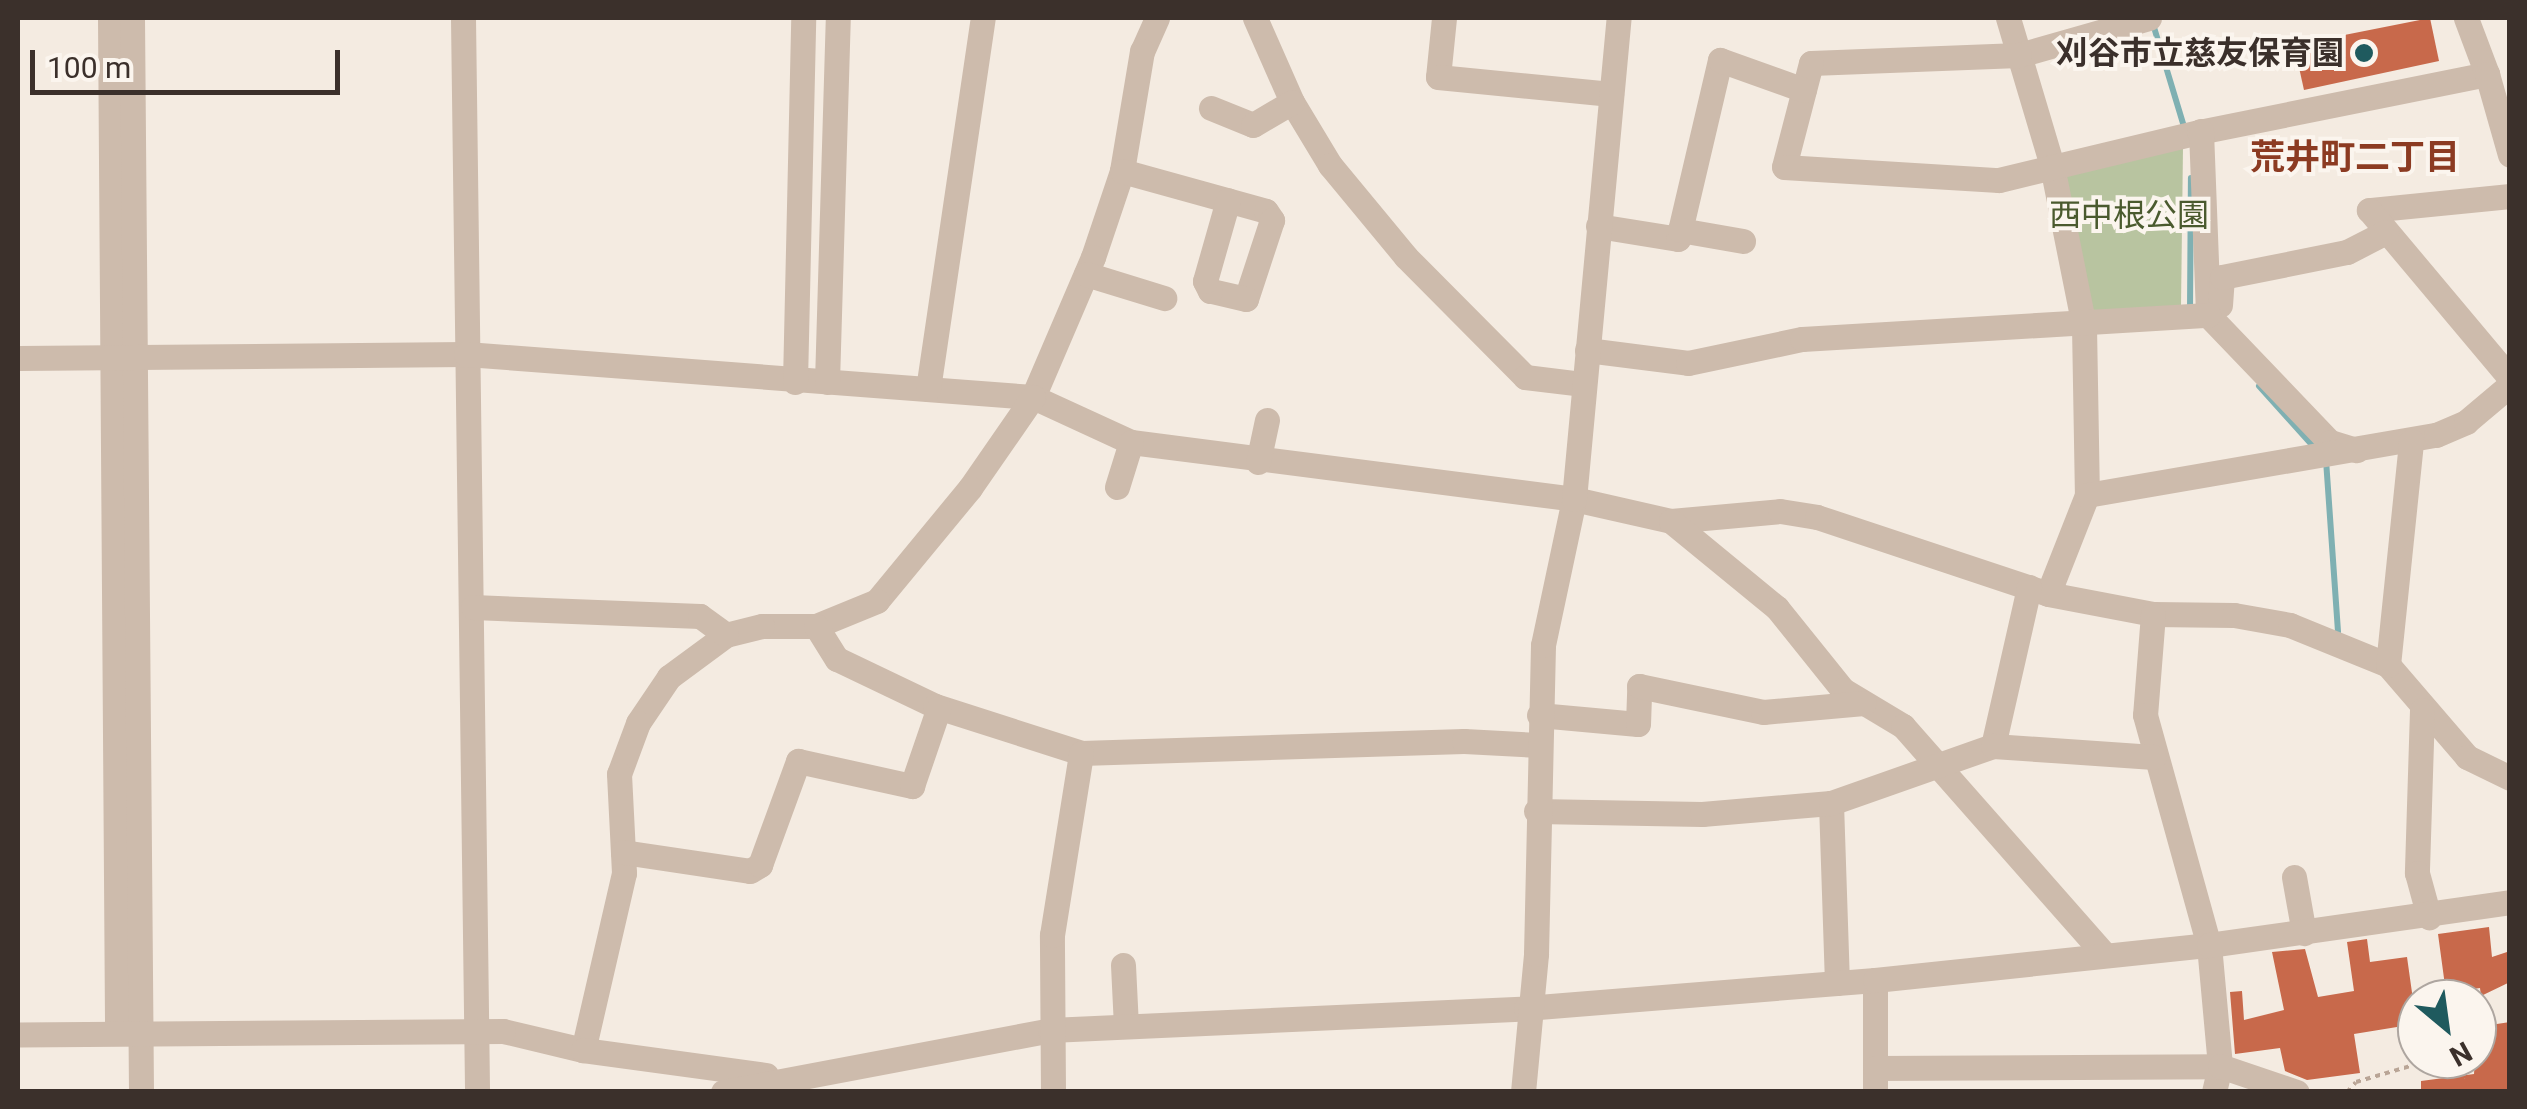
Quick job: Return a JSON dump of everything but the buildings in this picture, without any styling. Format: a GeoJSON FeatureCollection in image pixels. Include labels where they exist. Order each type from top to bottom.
{"type":"FeatureCollection","features":[{"type":"Feature","properties":{"kind":"street"},"geometry":{"type":"LineString","coordinates":[[110,18],[123,357],[129,1033],[141,1092]]}},
{"type":"Feature","properties":{"kind":"street"},"geometry":{"type":"LineString","coordinates":[[123,357],[132,18]]}},
{"type":"Feature","properties":{"kind":"street"},"geometry":{"type":"LineString","coordinates":[[463,18],[466,354],[474,607],[477,1092]]}},
{"type":"Feature","properties":{"kind":"street"},"geometry":{"type":"LineString","coordinates":[[795,382],[803,18]]}},
{"type":"Feature","properties":{"kind":"street"},"geometry":{"type":"LineString","coordinates":[[827,382],[838,18]]}},
{"type":"Feature","properties":{"kind":"street"},"geometry":{"type":"LineString","coordinates":[[928,389],[983,18]]}},
{"type":"Feature","properties":{"kind":"street"},"geometry":{"type":"LineString","coordinates":[[583,1050],[623,852],[619,774],[638,722],[669,677],[726,635],[762,626],[816,626],[877,600],[970,488],[1033,397],[1086,274],[1122,171],[1142,50],[1158,18]]}},
{"type":"Feature","properties":{"kind":"street"},"geometry":{"type":"LineString","coordinates":[[1255,18],[1292,102],[1330,165],[1469,326],[1525,377],[1582,384]]}},
{"type":"Feature","properties":{"kind":"street"},"geometry":{"type":"LineString","coordinates":[[1444,18],[1438,77],[1611,94]]}},
{"type":"Feature","properties":{"kind":"street"},"geometry":{"type":"LineString","coordinates":[[1523,1092],[1526,1008],[1536,954],[1536,811],[1543,646],[1574,499],[1619,18]]}},
{"type":"Feature","properties":{"kind":"street"},"geometry":{"type":"LineString","coordinates":[[1994,746],[2039,590],[2086,495],[2084,326],[2052,166],[2008,18]]}},
{"type":"Feature","properties":{"kind":"street"},"geometry":{"type":"LineString","coordinates":[[2466,18],[2510,155]]}},
{"type":"Feature","properties":{"kind":"street"},"geometry":{"type":"LineString","coordinates":[[2143,19],[2019,55],[1812,63],[1784,166],[1999,180],[2200,131],[2487,74]]}},
{"type":"Feature","properties":{"kind":"street"},"geometry":{"type":"LineString","coordinates":[[1598,226],[1678,238],[1720,60],[1804,90]]}},
{"type":"Feature","properties":{"kind":"street"},"geometry":{"type":"LineString","coordinates":[[1210,108],[1253,126],[1292,102]]}},
{"type":"Feature","properties":{"kind":"street"},"geometry":{"type":"LineString","coordinates":[[2200,131],[2203,319],[2330,442],[2350,453]]}},
{"type":"Feature","properties":{"kind":"street"},"geometry":{"type":"LineString","coordinates":[[1122,171],[1228,200]]}},
{"type":"Feature","properties":{"kind":"street"},"geometry":{"type":"LineString","coordinates":[[2086,495],[2350,453],[2412,440],[2466,422],[2510,382],[2369,210],[2510,196]]}},
{"type":"Feature","properties":{"kind":"street"},"geometry":{"type":"LineString","coordinates":[[1680,230],[1742,241]]}},
{"type":"Feature","properties":{"kind":"street"},"geometry":{"type":"LineString","coordinates":[[2203,319],[2222,277],[2347,252],[2386,232]]}},
{"type":"Feature","properties":{"kind":"street"},"geometry":{"type":"LineString","coordinates":[[1086,274],[1164,298]]}},
{"type":"Feature","properties":{"kind":"street"},"geometry":{"type":"LineString","coordinates":[[1587,350],[1688,363],[1802,339],[2203,319]]}},
{"type":"Feature","properties":{"kind":"street"},"geometry":{"type":"LineString","coordinates":[[18,358],[466,354],[795,382],[1033,397],[1131,442],[1258,462],[1574,499],[1671,521],[1780,511],[1817,517],[2039,590],[2153,614],[2234,615],[2290,625],[2388,665],[2422,710],[2467,757],[2510,778]]}},
{"type":"Feature","properties":{"kind":"street"},"geometry":{"type":"LineString","coordinates":[[1258,462],[1267,420]]}},
{"type":"Feature","properties":{"kind":"street"},"geometry":{"type":"LineString","coordinates":[[2388,665],[2412,440]]}},
{"type":"Feature","properties":{"kind":"street"},"geometry":{"type":"LineString","coordinates":[[1117,486],[1131,442]]}},
{"type":"Feature","properties":{"kind":"street"},"geometry":{"type":"LineString","coordinates":[[1671,521],[1777,608],[1809,653],[1864,703],[1903,726],[2105,955]]}},
{"type":"Feature","properties":{"kind":"street"},"geometry":{"type":"LineString","coordinates":[[474,607],[700,616],[726,635]]}},
{"type":"Feature","properties":{"kind":"street"},"geometry":{"type":"LineString","coordinates":[[2153,614],[2145,716],[2209,945],[2217,1079]]}},
{"type":"Feature","properties":{"kind":"street"},"geometry":{"type":"LineString","coordinates":[[816,626],[837,660],[939,707],[1081,754],[1464,741],[1539,745]]}},
{"type":"Feature","properties":{"kind":"street"},"geometry":{"type":"LineString","coordinates":[[1539,715],[1638,724],[1639,686],[1764,712],[1864,703]]}},
{"type":"Feature","properties":{"kind":"street"},"geometry":{"type":"LineString","coordinates":[[623,852],[750,871],[760,865],[798,761],[912,786],[939,707]]}},
{"type":"Feature","properties":{"kind":"street"},"geometry":{"type":"LineString","coordinates":[[2422,710],[2417,873],[2429,916]]}},
{"type":"Feature","properties":{"kind":"street"},"geometry":{"type":"LineString","coordinates":[[1536,811],[1702,814],[1831,802],[1994,746],[2154,756]]}},
{"type":"Feature","properties":{"kind":"street"},"geometry":{"type":"LineString","coordinates":[[1053,1092],[1052,935],[1081,754]]}},
{"type":"Feature","properties":{"kind":"street"},"geometry":{"type":"LineString","coordinates":[[1831,802],[1837,983]]}},
{"type":"Feature","properties":{"kind":"street"},"geometry":{"type":"LineString","coordinates":[[2294,877],[2304,932]]}},
{"type":"Feature","properties":{"kind":"street"},"geometry":{"type":"LineString","coordinates":[[723,1092],[1050,1030],[1526,1008],[1875,980],[2209,945],[2510,902]]}},
{"type":"Feature","properties":{"kind":"street"},"geometry":{"type":"LineString","coordinates":[[1123,965],[1126,1026]]}},
{"type":"Feature","properties":{"kind":"street"},"geometry":{"type":"LineString","coordinates":[[1875,980],[1876,1080],[2217,1079],[2297,1092]]}},
{"type":"Feature","properties":{"kind":"street"},"geometry":{"type":"LineString","coordinates":[[18,1034],[478,1030],[583,1050],[788,1078]]}},
{"type":"Feature","properties":{"kind":"path"},"geometry":{"type":"LineString","coordinates":[[2348,1092],[2356,1082],[2397,1070]]}},
{"type":"Feature","properties":{"kind":"green space","name":"西中根公園"},"geometry":{"type":"Polygon","coordinates":[[[2183,147],[2181,307],[2093,314],[2064,173],[2183,147]]]}},
{"type":"Feature","properties":{"kind":"waterway"},"geometry":{"type":"LineString","coordinates":[[2153,24],[2184,127]]}},
{"type":"Feature","properties":{"kind":"waterway"},"geometry":{"type":"LineString","coordinates":[[2190,310],[2191,178]]}},
{"type":"Feature","properties":{"kind":"waterway"},"geometry":{"type":"LineString","coordinates":[[2259,386],[2314,447]]}},
{"type":"Feature","properties":{"kind":"waterway"},"geometry":{"type":"LineString","coordinates":[[2326,460],[2338,632]]}},
{"type":"Feature","properties":{"kind":"place","name":"刈谷市立慈友保育園"},"geometry":{"type":"Point","coordinates":[2364,53]}},
{"type":"Feature","properties":{"kind":"district","name":"荒井町二丁目"},"geometry":{"type":"Point","coordinates":[2355,158]}}]}
